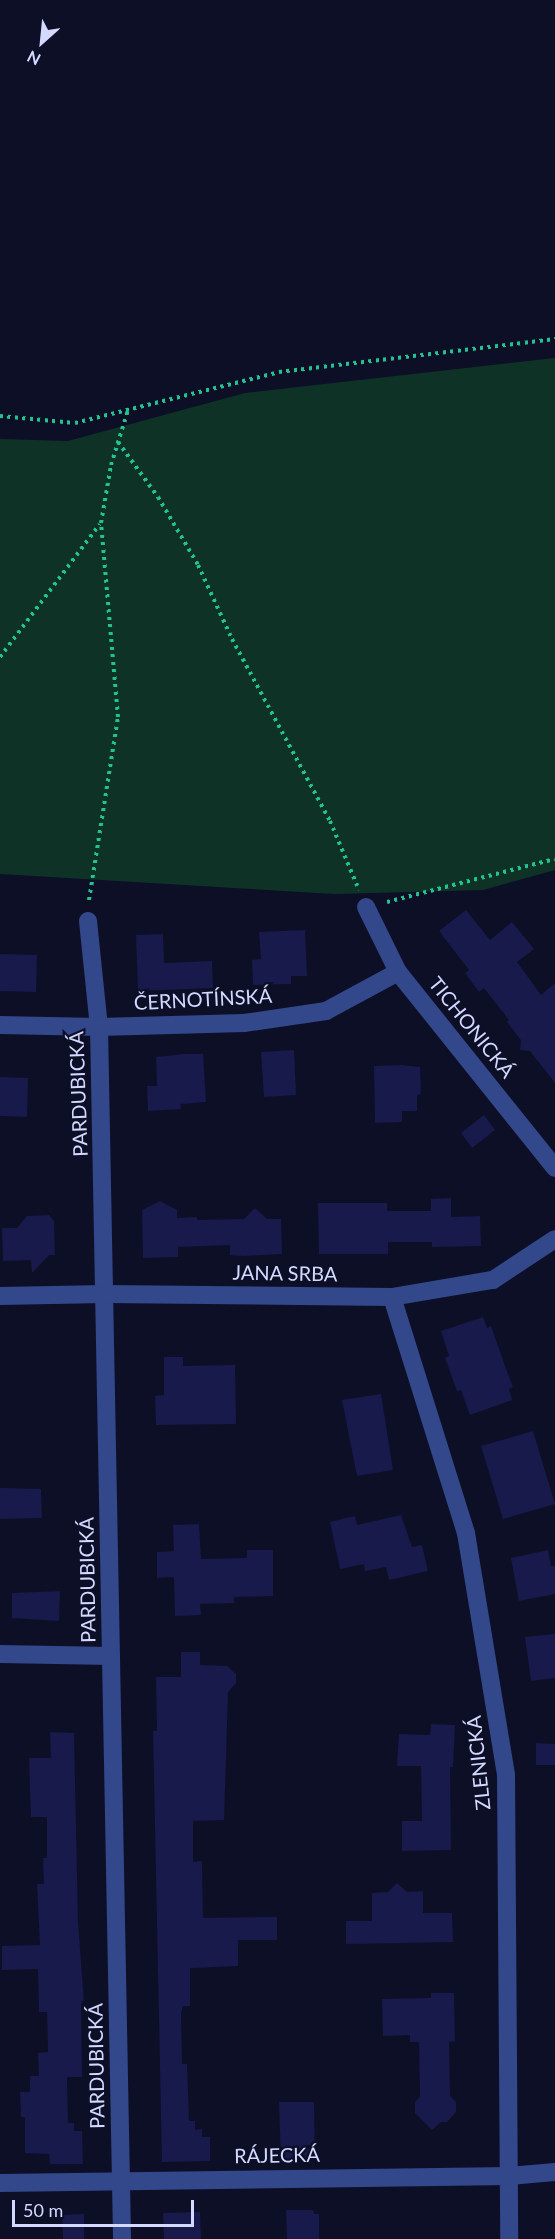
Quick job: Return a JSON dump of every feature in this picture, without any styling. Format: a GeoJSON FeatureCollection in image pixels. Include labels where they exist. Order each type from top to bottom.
{"type":"FeatureCollection","features":[{"type":"Feature","properties":{"kind":"street","name":"TICHONICKÁ"},"geometry":{"type":"LineString","coordinates":[[366,907],[398,972],[555,1168]]}},
{"type":"Feature","properties":{"kind":"street","name":"PARDUBICKÁ"},"geometry":{"type":"LineString","coordinates":[[88,921],[99,1027],[122,2239]]}},
{"type":"Feature","properties":{"kind":"street","name":"ČERNOTÍNSKÁ"},"geometry":{"type":"LineString","coordinates":[[0,1025],[99,1027],[244,1023],[326,1011],[398,972]]}},
{"type":"Feature","properties":{"kind":"street","name":"JANA SRBA"},"geometry":{"type":"LineString","coordinates":[[0,1296],[105,1294],[392,1297],[492,1280],[555,1239]]}},
{"type":"Feature","properties":{"kind":"street","name":"ZLENICKÁ"},"geometry":{"type":"LineString","coordinates":[[392,1297],[466,1533],[506,1775],[509,2239]]}},
{"type":"Feature","properties":{"kind":"street"},"geometry":{"type":"LineString","coordinates":[[0,1654],[111,1656]]}},
{"type":"Feature","properties":{"kind":"street","name":"RÁJECKÁ"},"geometry":{"type":"LineString","coordinates":[[0,2183],[121,2179],[508,2176],[555,2172]]}},
{"type":"Feature","properties":{"kind":"path"},"geometry":{"type":"LineString","coordinates":[[0,416],[75,423],[279,372],[555,339]]}},
{"type":"Feature","properties":{"kind":"path"},"geometry":{"type":"LineString","coordinates":[[88,921],[118,717],[101,523],[111,465],[128,410]]}},
{"type":"Feature","properties":{"kind":"path"},"geometry":{"type":"LineString","coordinates":[[118,442],[158,497],[198,565],[232,639],[330,821],[366,907],[555,859]]}},
{"type":"Feature","properties":{"kind":"path"},"geometry":{"type":"LineString","coordinates":[[0,657],[101,523]]}},
{"type":"Feature","properties":{"kind":"green space"},"geometry":{"type":"Polygon","coordinates":[[[555,358],[555,870],[483,890],[335,894],[0,874],[0,439],[68,441],[245,393],[555,358]]]}},
{"type":"Feature","properties":{"kind":"building"},"geometry":{"type":"Polygon","coordinates":[[[466,910],[490,940],[512,922],[534,949],[517,962],[541,995],[555,983],[555,1083],[530,1051],[520,1050],[521,1040],[507,1022],[509,1020],[484,988],[479,992],[465,973],[469,970],[439,931],[466,910]]]}},
{"type":"Feature","properties":{"kind":"building"},"geometry":{"type":"Polygon","coordinates":[[[305,930],[307,976],[291,976],[291,984],[253,985],[252,960],[261,959],[259,932],[305,930]]]}},
{"type":"Feature","properties":{"kind":"building"},"geometry":{"type":"Polygon","coordinates":[[[163,934],[164,963],[212,961],[213,988],[138,991],[136,935],[163,934]]]}},
{"type":"Feature","properties":{"kind":"building"},"geometry":{"type":"Polygon","coordinates":[[[0,954],[37,955],[36,992],[0,991],[0,954]]]}},
{"type":"Feature","properties":{"kind":"building"},"geometry":{"type":"Polygon","coordinates":[[[294,1050],[296,1095],[264,1097],[261,1052],[294,1050]]]}},
{"type":"Feature","properties":{"kind":"building"},"geometry":{"type":"Polygon","coordinates":[[[203,1054],[206,1102],[180,1104],[181,1109],[148,1111],[147,1086],[157,1086],[156,1057],[203,1054]]]}},
{"type":"Feature","properties":{"kind":"building"},"geometry":{"type":"Polygon","coordinates":[[[374,1066],[420,1067],[421,1094],[417,1095],[417,1111],[402,1111],[402,1122],[375,1123],[374,1066]]]}},
{"type":"Feature","properties":{"kind":"building"},"geometry":{"type":"Polygon","coordinates":[[[0,1077],[28,1078],[27,1117],[0,1116],[0,1077]]]}},
{"type":"Feature","properties":{"kind":"building"},"geometry":{"type":"Polygon","coordinates":[[[484,1115],[495,1130],[472,1148],[461,1133],[484,1115]]]}},
{"type":"Feature","properties":{"kind":"building"},"geometry":{"type":"Polygon","coordinates":[[[451,1198],[451,1217],[480,1216],[481,1246],[432,1247],[432,1242],[388,1242],[388,1254],[319,1254],[318,1203],[387,1203],[387,1211],[431,1211],[431,1199],[451,1198]]]}},
{"type":"Feature","properties":{"kind":"building"},"geometry":{"type":"Polygon","coordinates":[[[160,1201],[177,1210],[177,1218],[244,1219],[255,1208],[267,1219],[281,1219],[282,1254],[230,1255],[230,1245],[178,1247],[178,1257],[143,1258],[142,1210],[160,1201]]]}},
{"type":"Feature","properties":{"kind":"building"},"geometry":{"type":"Polygon","coordinates":[[[49,1215],[54,1221],[55,1255],[49,1255],[32,1273],[31,1260],[3,1261],[2,1228],[17,1228],[27,1216],[49,1215]]]}},
{"type":"Feature","properties":{"kind":"building"},"geometry":{"type":"Polygon","coordinates":[[[483,1317],[487,1328],[491,1326],[513,1387],[509,1389],[512,1400],[470,1415],[461,1390],[457,1391],[445,1358],[449,1356],[441,1331],[483,1317]]]}},
{"type":"Feature","properties":{"kind":"building"},"geometry":{"type":"Polygon","coordinates":[[[164,1357],[183,1357],[183,1366],[235,1365],[236,1424],[156,1425],[155,1396],[164,1395],[164,1357]]]}},
{"type":"Feature","properties":{"kind":"building"},"geometry":{"type":"Polygon","coordinates":[[[381,1394],[393,1470],[357,1476],[342,1400],[381,1394]]]}},
{"type":"Feature","properties":{"kind":"building"},"geometry":{"type":"Polygon","coordinates":[[[533,1431],[555,1504],[503,1519],[481,1446],[533,1431]]]}},
{"type":"Feature","properties":{"kind":"building"},"geometry":{"type":"Polygon","coordinates":[[[0,1488],[41,1489],[42,1518],[0,1519],[0,1488]]]}},
{"type":"Feature","properties":{"kind":"building"},"geometry":{"type":"Polygon","coordinates":[[[401,1515],[412,1547],[422,1545],[428,1571],[389,1580],[386,1567],[365,1571],[364,1564],[340,1569],[330,1522],[355,1516],[357,1525],[401,1515]]]}},
{"type":"Feature","properties":{"kind":"building"},"geometry":{"type":"Polygon","coordinates":[[[199,1524],[201,1559],[247,1558],[247,1550],[273,1550],[273,1596],[234,1597],[234,1603],[200,1604],[201,1615],[175,1616],[174,1577],[157,1578],[157,1552],[174,1551],[173,1525],[199,1524]]]}},
{"type":"Feature","properties":{"kind":"building"},"geometry":{"type":"Polygon","coordinates":[[[548,1550],[551,1566],[555,1566],[555,1594],[519,1601],[511,1558],[548,1550]]]}},
{"type":"Feature","properties":{"kind":"building"},"geometry":{"type":"Polygon","coordinates":[[[60,1591],[59,1621],[12,1618],[12,1593],[60,1591]]]}},
{"type":"Feature","properties":{"kind":"building"},"geometry":{"type":"Polygon","coordinates":[[[555,1634],[555,1678],[531,1681],[525,1637],[555,1634]]]}},
{"type":"Feature","properties":{"kind":"building"},"geometry":{"type":"Polygon","coordinates":[[[181,1652],[200,1652],[200,1665],[227,1666],[236,1674],[236,1683],[228,1692],[224,1820],[193,1821],[193,1862],[202,1861],[203,1918],[277,1917],[277,1940],[238,1940],[238,1966],[190,1968],[190,2006],[183,2006],[181,2013],[182,2064],[187,2064],[189,2121],[195,2121],[195,2130],[202,2129],[202,2137],[210,2137],[210,2161],[162,2162],[153,1731],[157,1731],[156,1677],[181,1677],[181,1652]]]}},
{"type":"Feature","properties":{"kind":"building"},"geometry":{"type":"Polygon","coordinates":[[[431,1724],[455,1725],[453,1767],[450,1767],[451,1850],[402,1851],[402,1821],[422,1821],[421,1766],[397,1766],[399,1734],[430,1735],[431,1724]]]}},
{"type":"Feature","properties":{"kind":"building"},"geometry":{"type":"Polygon","coordinates":[[[50,1732],[74,1733],[78,1922],[84,2003],[81,2004],[82,2077],[67,2077],[68,2123],[74,2123],[74,2131],[82,2131],[83,2164],[50,2164],[49,2154],[25,2153],[25,2117],[21,2117],[20,2092],[30,2092],[30,2076],[39,2076],[38,2053],[48,2052],[47,2012],[39,2012],[38,1969],[2,1970],[2,1946],[40,1945],[37,1884],[44,1884],[43,1858],[47,1858],[47,1817],[31,1817],[29,1758],[51,1758],[50,1732]]]}},
{"type":"Feature","properties":{"kind":"building"},"geometry":{"type":"Polygon","coordinates":[[[536,1743],[555,1744],[555,1765],[536,1765],[536,1743]]]}},
{"type":"Feature","properties":{"kind":"building"},"geometry":{"type":"Polygon","coordinates":[[[397,1883],[407,1892],[423,1891],[423,1913],[452,1913],[453,1942],[346,1944],[346,1921],[372,1921],[372,1893],[388,1892],[397,1883]]]}},
{"type":"Feature","properties":{"kind":"building"},"geometry":{"type":"Polygon","coordinates":[[[431,1993],[454,1993],[455,2041],[449,2042],[450,2096],[456,2102],[456,2112],[447,2122],[441,2122],[432,2130],[415,2113],[415,2102],[420,2097],[419,2042],[410,2042],[410,2035],[383,2036],[382,1999],[431,1998],[431,1993]]]}},
{"type":"Feature","properties":{"kind":"building"},"geometry":{"type":"Polygon","coordinates":[[[279,2102],[314,2102],[315,2159],[281,2160],[279,2102]]]}},
{"type":"Feature","properties":{"kind":"building"},"geometry":{"type":"Polygon","coordinates":[[[286,2210],[313,2210],[314,2214],[319,2214],[319,2239],[287,2239],[286,2210]]]}},
{"type":"Feature","properties":{"kind":"building"},"geometry":{"type":"Polygon","coordinates":[[[200,2212],[201,2239],[164,2239],[163,2213],[200,2212]]]}},
{"type":"Feature","properties":{"kind":"building"},"geometry":{"type":"Polygon","coordinates":[[[84,2214],[84,2239],[63,2239],[62,2215],[84,2214]]]}}]}
